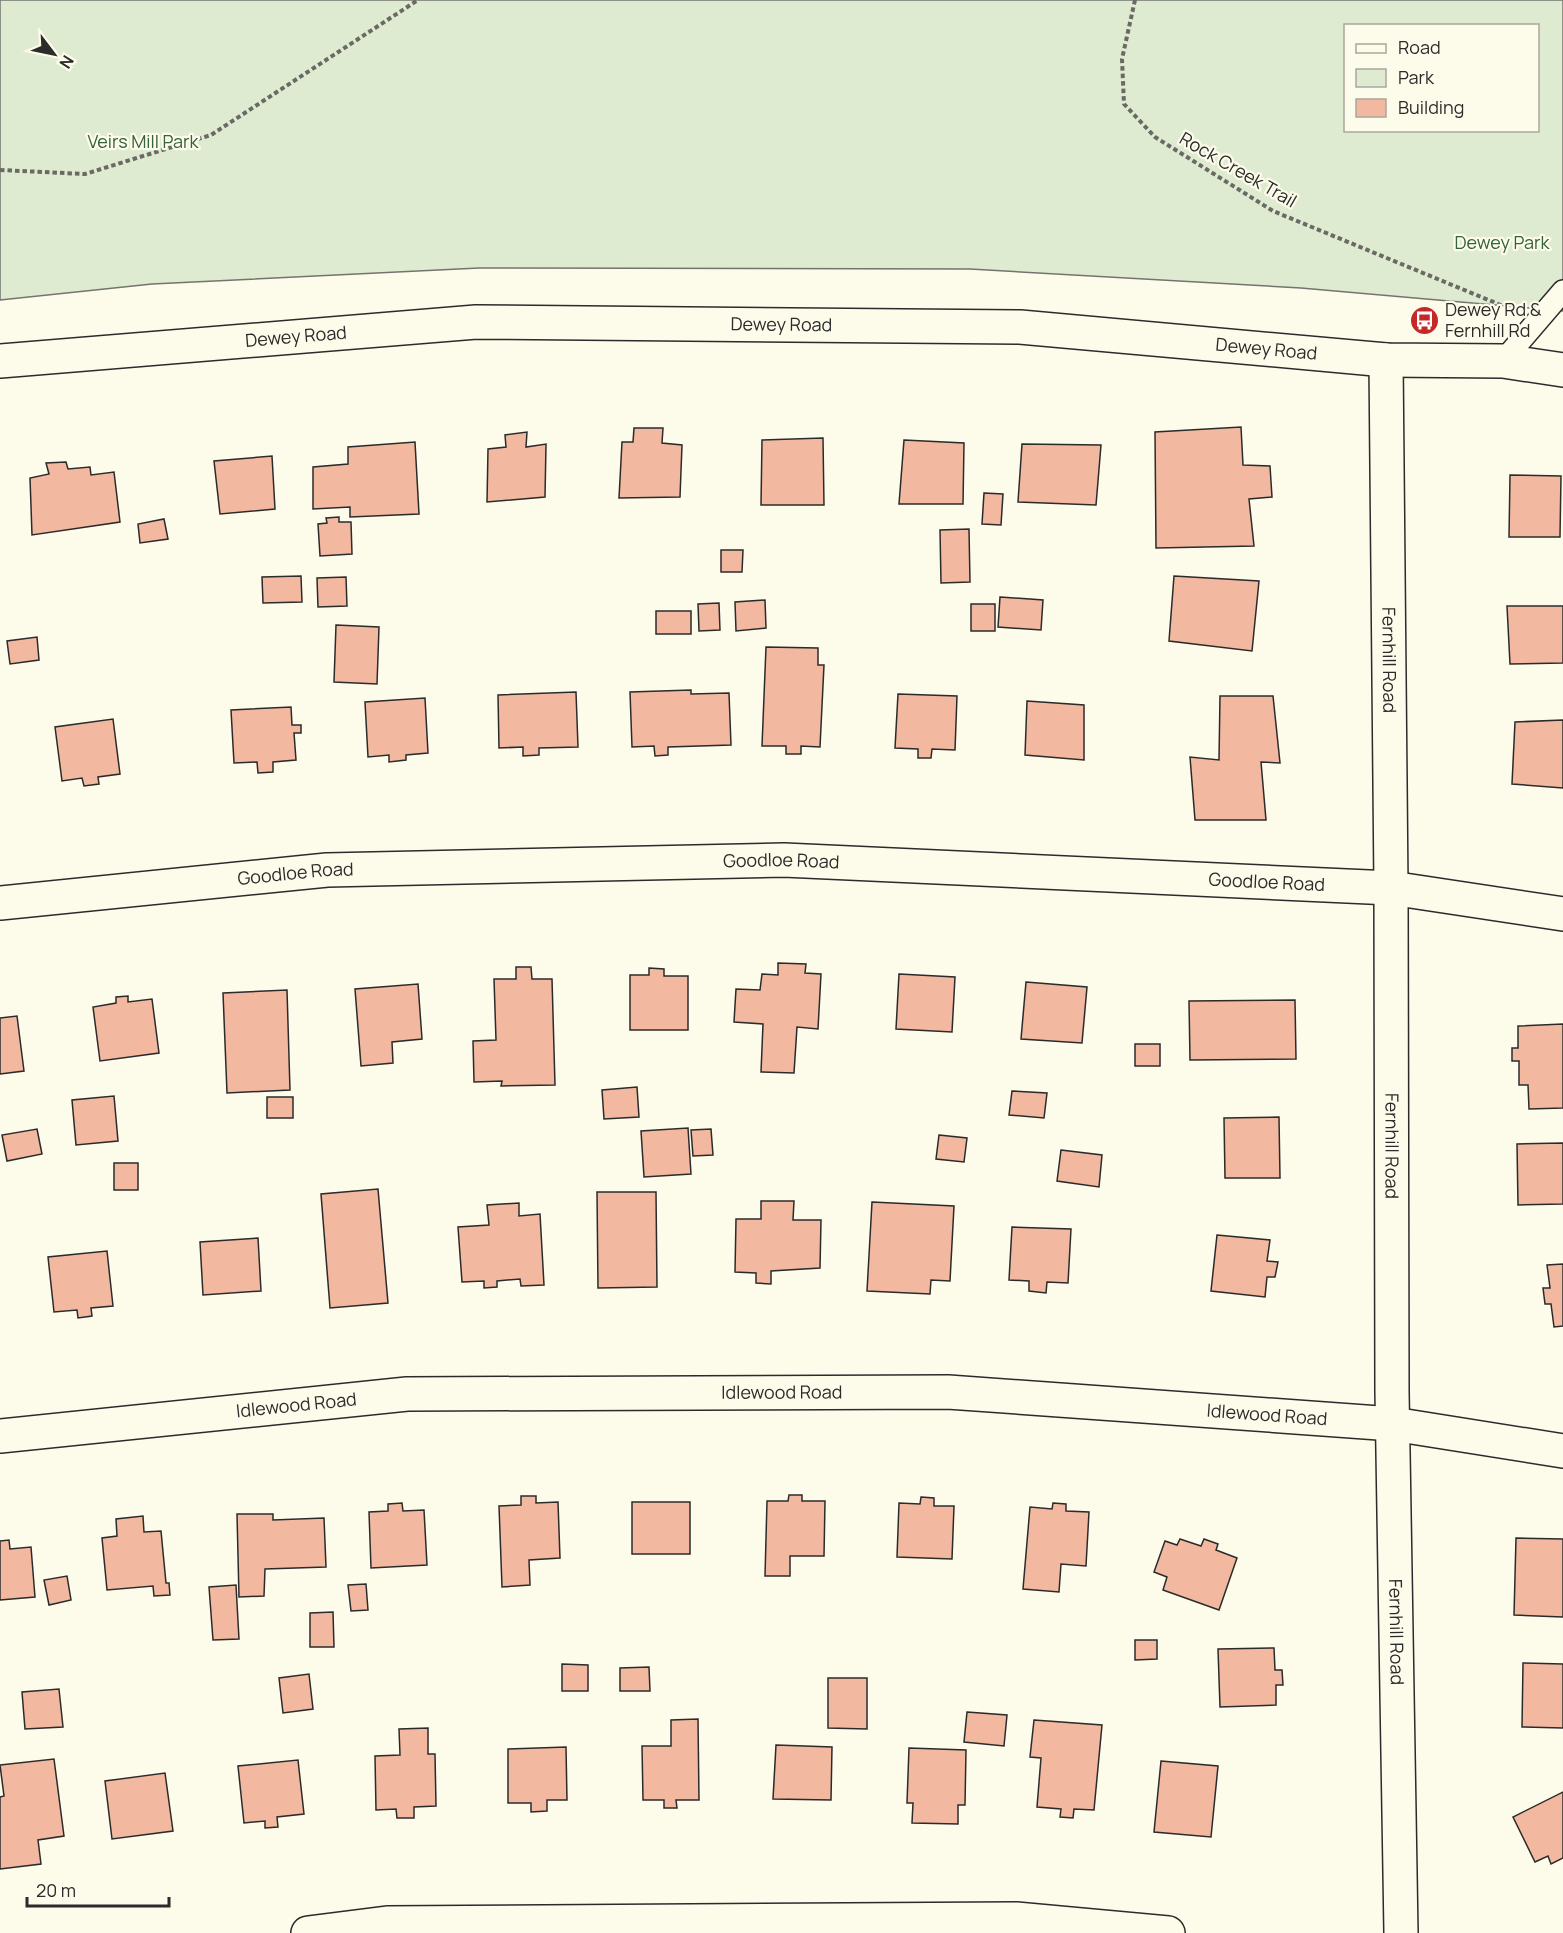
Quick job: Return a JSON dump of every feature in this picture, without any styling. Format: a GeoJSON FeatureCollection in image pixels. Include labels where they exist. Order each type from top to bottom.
{"type":"FeatureCollection","features":[{"type":"Feature","properties":{"kind":"street","name":"Dewey Road"},"geometry":{"type":"LineString","coordinates":[[0,361],[476,322],[1020,327],[1386,360],[1503,361],[1563,370]]}},
{"type":"Feature","properties":{"kind":"street","name":"Fernhill Road"},"geometry":{"type":"LineString","coordinates":[[1386,360],[1393,1425],[1401,1933]]}},
{"type":"Feature","properties":{"kind":"street","name":"Goodloe Road"},"geometry":{"type":"LineString","coordinates":[[0,903],[327,870],[784,860],[1391,888],[1563,914]]}},
{"type":"Feature","properties":{"kind":"street","name":"Idlewood Road"},"geometry":{"type":"LineString","coordinates":[[0,1436],[407,1394],[948,1392],[1393,1425],[1563,1451]]}},
{"type":"Feature","properties":{"kind":"street"},"geometry":{"type":"LineString","coordinates":[[309,1933],[387,1923],[806,1928],[1016,1919],[1168,1933]]}},
{"type":"Feature","properties":{"kind":"lane"},"geometry":{"type":"LineString","coordinates":[[1503,361],[1563,291]]}},
{"type":"Feature","properties":{"kind":"path"},"geometry":{"type":"LineString","coordinates":[[0,170],[85,174],[211,135],[418,0]]}},
{"type":"Feature","properties":{"kind":"path","name":"Rock Creek Trail"},"geometry":{"type":"LineString","coordinates":[[1135,0],[1122,59],[1124,104],[1155,137],[1273,211],[1513,310]]}},
{"type":"Feature","properties":{"kind":"green space","name":"Veirs Mill Park"},"geometry":{"type":"Polygon","coordinates":[[[0,0],[1563,0],[1563,311],[1301,288],[970,269],[479,268],[152,284],[0,300],[0,0]]]}},
{"type":"Feature","properties":{"kind":"building"},"geometry":{"type":"Polygon","coordinates":[[[1241,427],[1243,465],[1270,466],[1272,497],[1249,499],[1254,546],[1156,548],[1155,432],[1241,427]]]}},
{"type":"Feature","properties":{"kind":"building"},"geometry":{"type":"Polygon","coordinates":[[[634,428],[663,428],[662,443],[682,445],[680,497],[619,498],[622,442],[633,442],[634,428]]]}},
{"type":"Feature","properties":{"kind":"building"},"geometry":{"type":"Polygon","coordinates":[[[527,432],[526,447],[546,444],[545,497],[487,502],[488,449],[506,447],[505,435],[527,432]]]}},
{"type":"Feature","properties":{"kind":"building"},"geometry":{"type":"Polygon","coordinates":[[[823,438],[824,505],[761,505],[762,440],[823,438]]]}},
{"type":"Feature","properties":{"kind":"building"},"geometry":{"type":"Polygon","coordinates":[[[904,440],[964,443],[963,504],[899,504],[904,440]]]}},
{"type":"Feature","properties":{"kind":"building"},"geometry":{"type":"Polygon","coordinates":[[[415,442],[419,514],[350,517],[350,507],[313,509],[313,467],[348,464],[348,447],[415,442]]]}},
{"type":"Feature","properties":{"kind":"building"},"geometry":{"type":"Polygon","coordinates":[[[1022,444],[1101,445],[1096,505],[1018,502],[1022,444]]]}},
{"type":"Feature","properties":{"kind":"building"},"geometry":{"type":"Polygon","coordinates":[[[272,456],[275,509],[220,514],[214,461],[272,456]]]}},
{"type":"Feature","properties":{"kind":"building"},"geometry":{"type":"Polygon","coordinates":[[[66,462],[68,469],[90,467],[91,475],[114,472],[120,522],[32,535],[30,478],[49,474],[46,463],[66,462]]]}},
{"type":"Feature","properties":{"kind":"building"},"geometry":{"type":"Polygon","coordinates":[[[1510,475],[1561,476],[1560,537],[1509,537],[1510,475]]]}},
{"type":"Feature","properties":{"kind":"building"},"geometry":{"type":"Polygon","coordinates":[[[984,493],[1003,494],[1001,525],[982,524],[984,493]]]}},
{"type":"Feature","properties":{"kind":"building"},"geometry":{"type":"Polygon","coordinates":[[[339,517],[339,522],[351,522],[352,554],[320,556],[318,524],[327,523],[326,518],[339,517]]]}},
{"type":"Feature","properties":{"kind":"building"},"geometry":{"type":"Polygon","coordinates":[[[164,519],[168,539],[140,543],[138,524],[164,519]]]}},
{"type":"Feature","properties":{"kind":"building"},"geometry":{"type":"Polygon","coordinates":[[[969,529],[970,582],[941,583],[940,530],[969,529]]]}},
{"type":"Feature","properties":{"kind":"building"},"geometry":{"type":"Polygon","coordinates":[[[721,550],[743,550],[742,572],[721,572],[721,550]]]}},
{"type":"Feature","properties":{"kind":"building"},"geometry":{"type":"Polygon","coordinates":[[[301,576],[302,602],[263,603],[262,577],[301,576]]]}},
{"type":"Feature","properties":{"kind":"building"},"geometry":{"type":"Polygon","coordinates":[[[1174,576],[1259,581],[1252,651],[1169,641],[1174,576]]]}},
{"type":"Feature","properties":{"kind":"building"},"geometry":{"type":"Polygon","coordinates":[[[346,577],[347,606],[318,607],[317,578],[346,577]]]}},
{"type":"Feature","properties":{"kind":"building"},"geometry":{"type":"Polygon","coordinates":[[[1000,597],[1043,600],[1041,630],[998,627],[1000,597]]]}},
{"type":"Feature","properties":{"kind":"building"},"geometry":{"type":"Polygon","coordinates":[[[765,600],[766,628],[736,631],[735,602],[765,600]]]}},
{"type":"Feature","properties":{"kind":"building"},"geometry":{"type":"Polygon","coordinates":[[[719,603],[720,630],[699,631],[698,604],[719,603]]]}},
{"type":"Feature","properties":{"kind":"building"},"geometry":{"type":"Polygon","coordinates":[[[971,604],[995,604],[995,631],[971,631],[971,604]]]}},
{"type":"Feature","properties":{"kind":"building"},"geometry":{"type":"Polygon","coordinates":[[[1507,606],[1563,606],[1563,663],[1510,664],[1507,606]]]}},
{"type":"Feature","properties":{"kind":"building"},"geometry":{"type":"Polygon","coordinates":[[[656,611],[691,611],[691,634],[656,634],[656,611]]]}},
{"type":"Feature","properties":{"kind":"building"},"geometry":{"type":"Polygon","coordinates":[[[336,625],[379,627],[377,684],[334,682],[336,625]]]}},
{"type":"Feature","properties":{"kind":"building"},"geometry":{"type":"Polygon","coordinates":[[[37,637],[39,660],[10,664],[7,641],[37,637]]]}},
{"type":"Feature","properties":{"kind":"building"},"geometry":{"type":"Polygon","coordinates":[[[766,647],[818,648],[818,665],[824,665],[820,747],[801,746],[801,754],[786,754],[786,746],[762,746],[766,647]]]}},
{"type":"Feature","properties":{"kind":"building"},"geometry":{"type":"Polygon","coordinates":[[[691,690],[691,694],[729,693],[731,745],[668,747],[668,755],[655,756],[654,746],[632,747],[630,692],[691,690]]]}},
{"type":"Feature","properties":{"kind":"building"},"geometry":{"type":"Polygon","coordinates":[[[576,692],[578,747],[539,748],[539,755],[523,756],[523,747],[499,748],[498,695],[576,692]]]}},
{"type":"Feature","properties":{"kind":"building"},"geometry":{"type":"Polygon","coordinates":[[[898,694],[957,696],[955,750],[932,749],[931,758],[918,758],[918,749],[895,748],[898,694]]]}},
{"type":"Feature","properties":{"kind":"building"},"geometry":{"type":"Polygon","coordinates":[[[1220,696],[1273,696],[1280,763],[1261,762],[1266,820],[1195,820],[1190,757],[1219,760],[1220,696]]]}},
{"type":"Feature","properties":{"kind":"building"},"geometry":{"type":"Polygon","coordinates":[[[425,698],[428,753],[406,755],[406,760],[389,762],[389,755],[368,757],[365,702],[425,698]]]}},
{"type":"Feature","properties":{"kind":"building"},"geometry":{"type":"Polygon","coordinates":[[[1027,701],[1084,705],[1084,760],[1025,755],[1027,701]]]}},
{"type":"Feature","properties":{"kind":"building"},"geometry":{"type":"Polygon","coordinates":[[[291,707],[292,725],[301,725],[301,733],[294,733],[296,760],[273,762],[273,772],[258,773],[257,762],[234,763],[231,710],[291,707]]]}},
{"type":"Feature","properties":{"kind":"building"},"geometry":{"type":"Polygon","coordinates":[[[113,719],[120,774],[98,777],[99,784],[84,786],[82,778],[62,781],[55,727],[113,719]]]}},
{"type":"Feature","properties":{"kind":"building"},"geometry":{"type":"Polygon","coordinates":[[[1563,720],[1563,788],[1512,784],[1515,722],[1563,720]]]}},
{"type":"Feature","properties":{"kind":"building"},"geometry":{"type":"Polygon","coordinates":[[[778,963],[806,964],[805,973],[821,974],[818,1029],[797,1027],[794,1073],[761,1072],[763,1024],[734,1022],[736,989],[760,990],[762,974],[778,975],[778,963]]]}},
{"type":"Feature","properties":{"kind":"building"},"geometry":{"type":"Polygon","coordinates":[[[516,967],[531,967],[532,979],[552,979],[555,1085],[501,1086],[502,1081],[474,1082],[473,1041],[496,1040],[494,979],[516,979],[516,967]]]}},
{"type":"Feature","properties":{"kind":"building"},"geometry":{"type":"Polygon","coordinates":[[[649,968],[664,969],[664,976],[688,976],[688,1030],[630,1030],[630,975],[649,975],[649,968]]]}},
{"type":"Feature","properties":{"kind":"building"},"geometry":{"type":"Polygon","coordinates":[[[899,974],[955,977],[952,1032],[896,1029],[899,974]]]}},
{"type":"Feature","properties":{"kind":"building"},"geometry":{"type":"Polygon","coordinates":[[[1026,982],[1087,987],[1082,1043],[1021,1039],[1026,982]]]}},
{"type":"Feature","properties":{"kind":"building"},"geometry":{"type":"Polygon","coordinates":[[[418,984],[422,1039],[392,1042],[393,1063],[361,1066],[355,989],[418,984]]]}},
{"type":"Feature","properties":{"kind":"building"},"geometry":{"type":"Polygon","coordinates":[[[287,990],[290,1090],[227,1093],[223,993],[287,990]]]}},
{"type":"Feature","properties":{"kind":"building"},"geometry":{"type":"Polygon","coordinates":[[[128,996],[128,1002],[152,999],[159,1053],[100,1061],[93,1007],[116,1003],[116,997],[128,996]]]}},
{"type":"Feature","properties":{"kind":"building"},"geometry":{"type":"Polygon","coordinates":[[[1295,1000],[1296,1059],[1190,1060],[1189,1001],[1295,1000]]]}},
{"type":"Feature","properties":{"kind":"building"},"geometry":{"type":"Polygon","coordinates":[[[17,1016],[24,1071],[0,1074],[0,1018],[17,1016]]]}},
{"type":"Feature","properties":{"kind":"building"},"geometry":{"type":"Polygon","coordinates":[[[1563,1024],[1563,1108],[1529,1109],[1528,1085],[1519,1085],[1519,1061],[1512,1061],[1512,1048],[1518,1048],[1518,1026],[1563,1024]]]}},
{"type":"Feature","properties":{"kind":"building"},"geometry":{"type":"Polygon","coordinates":[[[1135,1044],[1160,1044],[1160,1066],[1135,1066],[1135,1044]]]}},
{"type":"Feature","properties":{"kind":"building"},"geometry":{"type":"Polygon","coordinates":[[[637,1087],[639,1117],[604,1119],[602,1090],[637,1087]]]}},
{"type":"Feature","properties":{"kind":"building"},"geometry":{"type":"Polygon","coordinates":[[[1012,1091],[1047,1093],[1044,1118],[1009,1115],[1012,1091]]]}},
{"type":"Feature","properties":{"kind":"building"},"geometry":{"type":"Polygon","coordinates":[[[114,1096],[118,1141],[76,1145],[72,1100],[114,1096]]]}},
{"type":"Feature","properties":{"kind":"building"},"geometry":{"type":"Polygon","coordinates":[[[267,1097],[293,1097],[293,1118],[267,1118],[267,1097]]]}},
{"type":"Feature","properties":{"kind":"building"},"geometry":{"type":"Polygon","coordinates":[[[1279,1117],[1280,1178],[1225,1178],[1224,1118],[1279,1117]]]}},
{"type":"Feature","properties":{"kind":"building"},"geometry":{"type":"Polygon","coordinates":[[[688,1128],[691,1174],[644,1177],[641,1131],[688,1128]]]}},
{"type":"Feature","properties":{"kind":"building"},"geometry":{"type":"Polygon","coordinates":[[[37,1129],[42,1154],[7,1161],[2,1135],[37,1129]]]}},
{"type":"Feature","properties":{"kind":"building"},"geometry":{"type":"Polygon","coordinates":[[[711,1129],[713,1155],[693,1156],[691,1130],[711,1129]]]}},
{"type":"Feature","properties":{"kind":"building"},"geometry":{"type":"Polygon","coordinates":[[[939,1135],[967,1138],[964,1162],[936,1159],[939,1135]]]}},
{"type":"Feature","properties":{"kind":"building"},"geometry":{"type":"Polygon","coordinates":[[[1563,1143],[1563,1204],[1518,1205],[1517,1144],[1563,1143]]]}},
{"type":"Feature","properties":{"kind":"building"},"geometry":{"type":"Polygon","coordinates":[[[1061,1150],[1102,1155],[1099,1187],[1057,1181],[1061,1150]]]}},
{"type":"Feature","properties":{"kind":"building"},"geometry":{"type":"Polygon","coordinates":[[[114,1163],[138,1163],[138,1190],[114,1190],[114,1163]]]}},
{"type":"Feature","properties":{"kind":"building"},"geometry":{"type":"Polygon","coordinates":[[[378,1189],[388,1303],[330,1308],[321,1194],[378,1189]]]}},
{"type":"Feature","properties":{"kind":"building"},"geometry":{"type":"Polygon","coordinates":[[[597,1192],[656,1192],[657,1287],[598,1288],[597,1192]]]}},
{"type":"Feature","properties":{"kind":"building"},"geometry":{"type":"Polygon","coordinates":[[[761,1201],[794,1201],[793,1220],[821,1220],[820,1268],[771,1271],[771,1284],[756,1283],[756,1273],[735,1272],[736,1219],[761,1219],[761,1201]]]}},
{"type":"Feature","properties":{"kind":"building"},"geometry":{"type":"Polygon","coordinates":[[[872,1202],[954,1206],[950,1281],[931,1280],[930,1294],[867,1291],[872,1202]]]}},
{"type":"Feature","properties":{"kind":"building"},"geometry":{"type":"Polygon","coordinates":[[[519,1203],[519,1216],[540,1214],[544,1285],[521,1286],[520,1279],[497,1281],[497,1287],[484,1288],[484,1281],[462,1282],[458,1227],[489,1225],[487,1205],[519,1203]]]}},
{"type":"Feature","properties":{"kind":"building"},"geometry":{"type":"Polygon","coordinates":[[[1012,1227],[1071,1229],[1068,1283],[1047,1282],[1046,1293],[1029,1291],[1029,1281],[1009,1280],[1012,1227]]]}},
{"type":"Feature","properties":{"kind":"building"},"geometry":{"type":"Polygon","coordinates":[[[1217,1235],[1270,1240],[1267,1261],[1278,1262],[1275,1277],[1267,1277],[1265,1297],[1211,1291],[1217,1235]]]}},
{"type":"Feature","properties":{"kind":"building"},"geometry":{"type":"Polygon","coordinates":[[[258,1238],[261,1291],[203,1295],[200,1242],[258,1238]]]}},
{"type":"Feature","properties":{"kind":"building"},"geometry":{"type":"Polygon","coordinates":[[[107,1251],[113,1306],[91,1308],[92,1316],[78,1318],[77,1310],[54,1312],[48,1257],[107,1251]]]}},
{"type":"Feature","properties":{"kind":"building"},"geometry":{"type":"Polygon","coordinates":[[[1563,1264],[1563,1326],[1554,1327],[1551,1304],[1545,1304],[1543,1288],[1550,1288],[1547,1265],[1563,1264]]]}},
{"type":"Feature","properties":{"kind":"building"},"geometry":{"type":"Polygon","coordinates":[[[789,1495],[802,1495],[802,1501],[825,1501],[824,1556],[790,1556],[790,1576],[765,1576],[767,1501],[788,1501],[789,1495]]]}},
{"type":"Feature","properties":{"kind":"building"},"geometry":{"type":"Polygon","coordinates":[[[521,1496],[536,1496],[536,1503],[558,1502],[560,1558],[529,1560],[530,1585],[502,1587],[499,1506],[521,1505],[521,1496]]]}},
{"type":"Feature","properties":{"kind":"building"},"geometry":{"type":"Polygon","coordinates":[[[921,1497],[934,1498],[934,1506],[954,1506],[952,1559],[897,1557],[899,1503],[920,1504],[921,1497]]]}},
{"type":"Feature","properties":{"kind":"building"},"geometry":{"type":"Polygon","coordinates":[[[632,1502],[690,1502],[690,1554],[632,1554],[632,1502]]]}},
{"type":"Feature","properties":{"kind":"building"},"geometry":{"type":"Polygon","coordinates":[[[402,1503],[403,1511],[424,1510],[427,1565],[371,1568],[369,1512],[388,1511],[388,1504],[402,1503]]]}},
{"type":"Feature","properties":{"kind":"building"},"geometry":{"type":"Polygon","coordinates":[[[1053,1503],[1066,1504],[1066,1511],[1089,1512],[1086,1566],[1061,1564],[1059,1592],[1023,1589],[1030,1507],[1052,1509],[1053,1503]]]}},
{"type":"Feature","properties":{"kind":"building"},"geometry":{"type":"Polygon","coordinates":[[[237,1514],[273,1514],[273,1520],[324,1518],[326,1567],[265,1569],[264,1596],[239,1597],[237,1514]]]}},
{"type":"Feature","properties":{"kind":"building"},"geometry":{"type":"Polygon","coordinates":[[[143,1516],[144,1532],[161,1531],[166,1583],[169,1583],[170,1595],[154,1596],[153,1586],[107,1590],[102,1538],[117,1536],[116,1519],[143,1516]]]}},
{"type":"Feature","properties":{"kind":"building"},"geometry":{"type":"Polygon","coordinates":[[[1516,1538],[1563,1539],[1563,1617],[1514,1615],[1516,1538]]]}},
{"type":"Feature","properties":{"kind":"building"},"geometry":{"type":"Polygon","coordinates":[[[1180,1539],[1201,1546],[1204,1539],[1218,1544],[1216,1550],[1237,1558],[1219,1610],[1163,1590],[1167,1577],[1154,1572],[1165,1541],[1177,1545],[1180,1539]]]}},
{"type":"Feature","properties":{"kind":"building"},"geometry":{"type":"Polygon","coordinates":[[[9,1540],[10,1549],[31,1547],[35,1597],[0,1600],[0,1541],[9,1540]]]}},
{"type":"Feature","properties":{"kind":"building"},"geometry":{"type":"Polygon","coordinates":[[[67,1576],[71,1600],[49,1605],[44,1580],[67,1576]]]}},
{"type":"Feature","properties":{"kind":"building"},"geometry":{"type":"Polygon","coordinates":[[[366,1584],[368,1610],[351,1611],[348,1585],[366,1584]]]}},
{"type":"Feature","properties":{"kind":"building"},"geometry":{"type":"Polygon","coordinates":[[[236,1585],[239,1639],[213,1640],[209,1587],[236,1585]]]}},
{"type":"Feature","properties":{"kind":"building"},"geometry":{"type":"Polygon","coordinates":[[[333,1612],[334,1647],[310,1647],[310,1613],[333,1612]]]}},
{"type":"Feature","properties":{"kind":"building"},"geometry":{"type":"Polygon","coordinates":[[[1135,1640],[1157,1640],[1157,1659],[1135,1660],[1135,1640]]]}},
{"type":"Feature","properties":{"kind":"building"},"geometry":{"type":"Polygon","coordinates":[[[1274,1648],[1275,1670],[1282,1670],[1283,1685],[1276,1685],[1276,1705],[1220,1707],[1218,1649],[1274,1648]]]}},
{"type":"Feature","properties":{"kind":"building"},"geometry":{"type":"Polygon","coordinates":[[[1523,1663],[1563,1664],[1563,1728],[1522,1727],[1523,1663]]]}},
{"type":"Feature","properties":{"kind":"building"},"geometry":{"type":"Polygon","coordinates":[[[562,1664],[588,1665],[588,1691],[562,1691],[562,1664]]]}},
{"type":"Feature","properties":{"kind":"building"},"geometry":{"type":"Polygon","coordinates":[[[649,1667],[650,1691],[620,1691],[620,1668],[649,1667]]]}},
{"type":"Feature","properties":{"kind":"building"},"geometry":{"type":"Polygon","coordinates":[[[309,1674],[313,1709],[283,1713],[279,1678],[309,1674]]]}},
{"type":"Feature","properties":{"kind":"building"},"geometry":{"type":"Polygon","coordinates":[[[828,1678],[867,1678],[867,1729],[828,1728],[828,1678]]]}},
{"type":"Feature","properties":{"kind":"building"},"geometry":{"type":"Polygon","coordinates":[[[59,1689],[63,1727],[25,1729],[22,1692],[59,1689]]]}},
{"type":"Feature","properties":{"kind":"building"},"geometry":{"type":"Polygon","coordinates":[[[967,1712],[1007,1715],[1004,1746],[964,1742],[967,1712]]]}},
{"type":"Feature","properties":{"kind":"building"},"geometry":{"type":"Polygon","coordinates":[[[698,1719],[699,1800],[676,1800],[677,1808],[664,1808],[664,1800],[643,1800],[642,1746],[671,1746],[671,1720],[698,1719]]]}},
{"type":"Feature","properties":{"kind":"building"},"geometry":{"type":"Polygon","coordinates":[[[1034,1720],[1102,1725],[1094,1810],[1074,1809],[1073,1818],[1060,1817],[1061,1809],[1037,1807],[1041,1758],[1030,1757],[1034,1720]]]}},
{"type":"Feature","properties":{"kind":"building"},"geometry":{"type":"Polygon","coordinates":[[[428,1728],[428,1754],[435,1754],[436,1806],[414,1807],[414,1818],[397,1818],[396,1809],[376,1810],[375,1756],[400,1755],[399,1729],[428,1728]]]}},
{"type":"Feature","properties":{"kind":"building"},"geometry":{"type":"Polygon","coordinates":[[[776,1745],[832,1747],[831,1800],[773,1799],[776,1745]]]}},
{"type":"Feature","properties":{"kind":"building"},"geometry":{"type":"Polygon","coordinates":[[[566,1747],[567,1800],[547,1800],[547,1811],[531,1812],[531,1803],[508,1803],[508,1749],[566,1747]]]}},
{"type":"Feature","properties":{"kind":"building"},"geometry":{"type":"Polygon","coordinates":[[[909,1748],[966,1750],[965,1805],[958,1805],[958,1824],[912,1823],[913,1803],[907,1803],[909,1748]]]}},
{"type":"Feature","properties":{"kind":"building"},"geometry":{"type":"Polygon","coordinates":[[[54,1759],[64,1836],[38,1840],[41,1864],[0,1869],[0,1797],[4,1796],[0,1765],[54,1759]]]}},
{"type":"Feature","properties":{"kind":"building"},"geometry":{"type":"Polygon","coordinates":[[[298,1760],[304,1814],[277,1817],[278,1827],[265,1828],[265,1821],[244,1823],[238,1766],[298,1760]]]}},
{"type":"Feature","properties":{"kind":"building"},"geometry":{"type":"Polygon","coordinates":[[[1161,1761],[1218,1766],[1211,1837],[1154,1832],[1161,1761]]]}},
{"type":"Feature","properties":{"kind":"building"},"geometry":{"type":"Polygon","coordinates":[[[165,1773],[173,1831],[112,1839],[105,1781],[165,1773]]]}},
{"type":"Feature","properties":{"kind":"building"},"geometry":{"type":"Polygon","coordinates":[[[1563,1792],[1563,1858],[1551,1864],[1548,1856],[1535,1862],[1513,1817],[1563,1792]]]}},
{"type":"Feature","properties":{"kind":"place","name":"Dewey Rd & Fernhill Rd"},"geometry":{"type":"Point","coordinates":[1424,320]}},
{"type":"Feature","properties":{"kind":"park label","name":"Dewey Park"},"geometry":{"type":"Point","coordinates":[1502,243]}}]}
